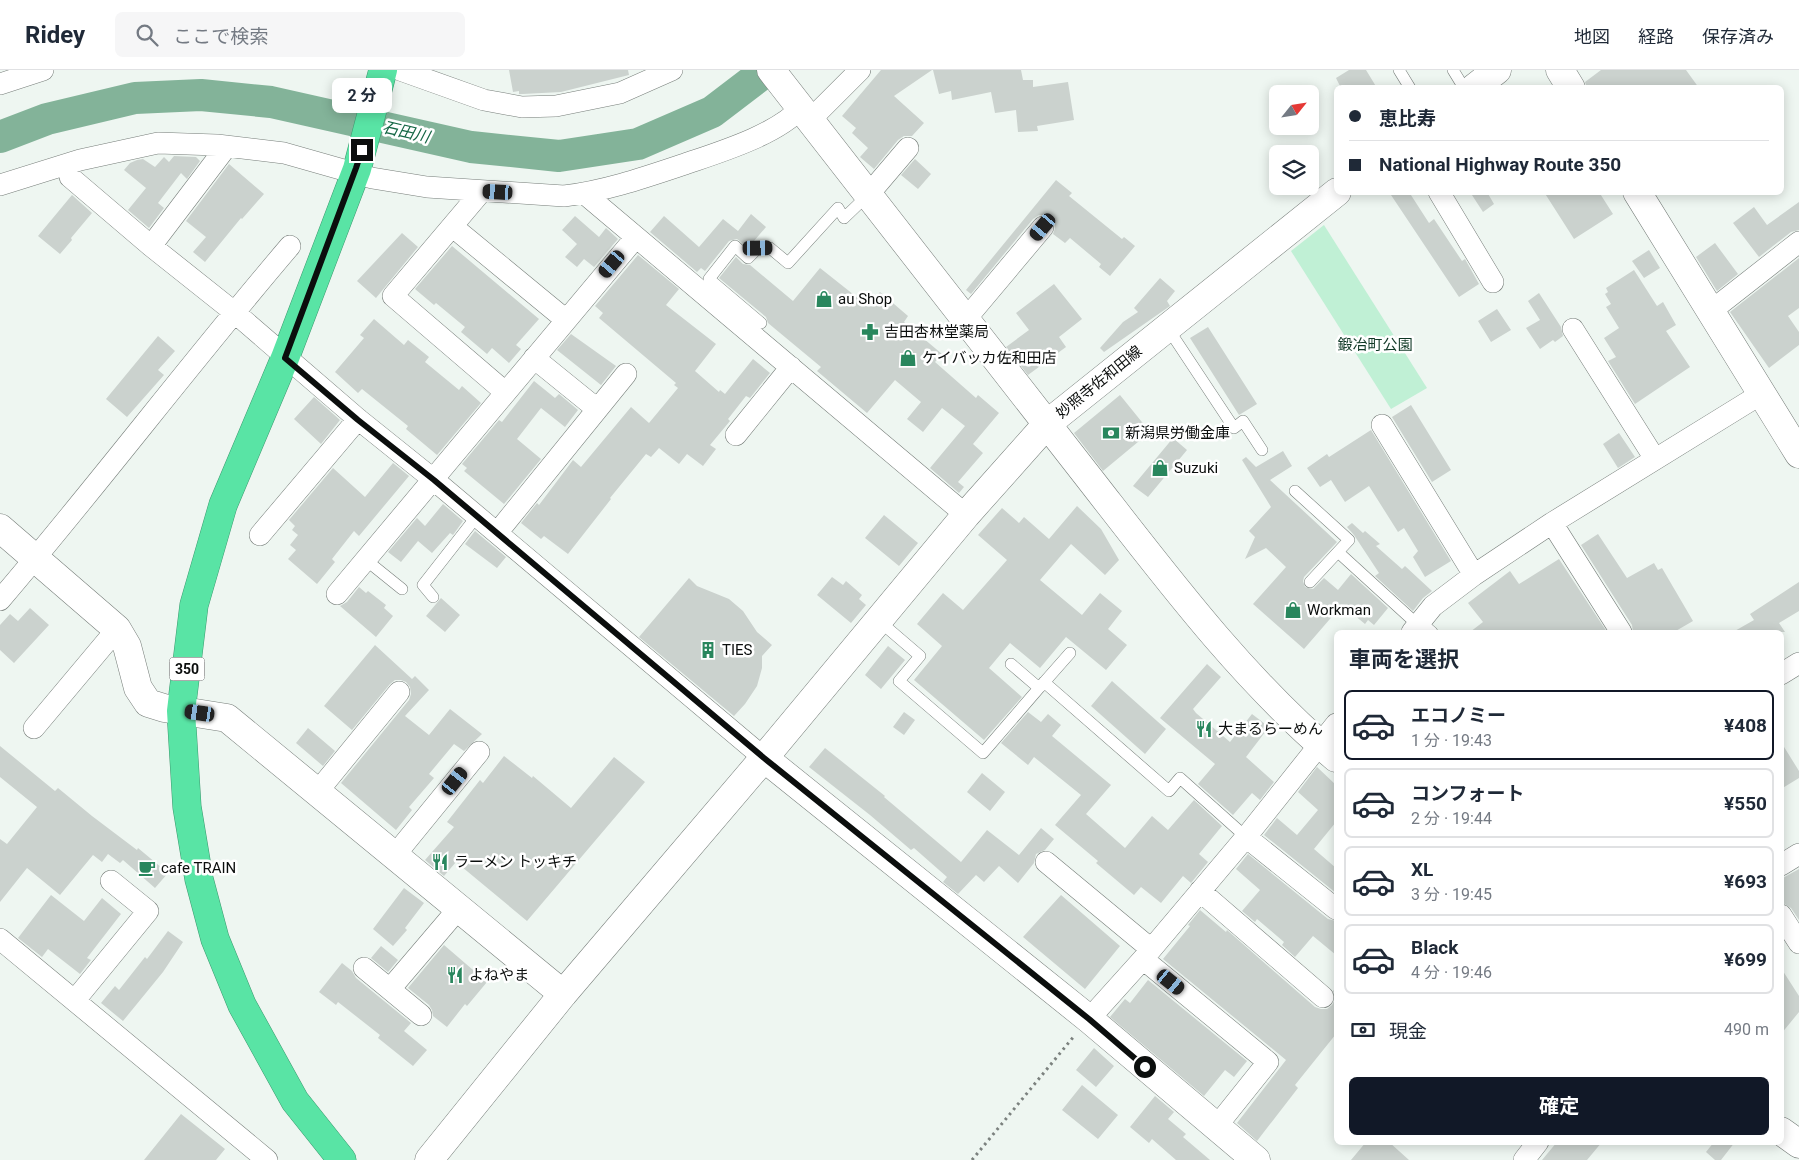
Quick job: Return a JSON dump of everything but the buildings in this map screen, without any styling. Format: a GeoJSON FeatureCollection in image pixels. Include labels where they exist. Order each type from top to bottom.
{"type":"FeatureCollection","features":[{"type":"Feature","properties":{"kind":"highway","name":"350"},"geometry":{"type":"LineString","coordinates":[[342,1160],[295,1101],[242,1005],[215,940],[199,879],[186,807],[182,710],[194,605],[223,504],[285,358],[356,171],[389,72]]}},
{"type":"Feature","properties":{"kind":"street"},"geometry":{"type":"LineString","coordinates":[[0,84],[43,70]]}},
{"type":"Feature","properties":{"kind":"street"},"geometry":{"type":"LineString","coordinates":[[389,72],[484,100],[522,107],[556,106],[620,93],[672,70]]}},
{"type":"Feature","properties":{"kind":"street","name":"妙照寺佐和田線"},"geometry":{"type":"LineString","coordinates":[[771,70],[1046,424],[1334,194]]}},
{"type":"Feature","properties":{"kind":"street"},"geometry":{"type":"LineString","coordinates":[[0,185],[80,160],[158,142],[227,146],[284,153],[427,187],[564,196],[585,194],[644,178],[734,147],[791,119],[860,70]]}},
{"type":"Feature","properties":{"kind":"street"},"geometry":{"type":"LineString","coordinates":[[1478,85],[1497,70]]}},
{"type":"Feature","properties":{"kind":"street"},"geometry":{"type":"LineString","coordinates":[[1560,70],[1569,85]]}},
{"type":"Feature","properties":{"kind":"street"},"geometry":{"type":"LineString","coordinates":[[152,246],[227,146]]}},
{"type":"Feature","properties":{"kind":"street"},"geometry":{"type":"LineString","coordinates":[[868,195],[908,148]]}},
{"type":"Feature","properties":{"kind":"street"},"geometry":{"type":"LineString","coordinates":[[70,178],[234,312],[358,420],[434,480],[764,758],[1089,1019],[1256,1160]]}},
{"type":"Feature","properties":{"kind":"street"},"geometry":{"type":"LineString","coordinates":[[481,192],[393,296],[505,392]]}},
{"type":"Feature","properties":{"kind":"street"},"geometry":{"type":"LineString","coordinates":[[585,194],[966,515]]}},
{"type":"Feature","properties":{"kind":"street"},"geometry":{"type":"LineString","coordinates":[[1441,195],[1493,282]]}},
{"type":"Feature","properties":{"kind":"street"},"geometry":{"type":"LineString","coordinates":[[1638,195],[1799,454]]}},
{"type":"Feature","properties":{"kind":"street"},"geometry":{"type":"LineString","coordinates":[[453,227],[566,320]]}},
{"type":"Feature","properties":{"kind":"street"},"geometry":{"type":"LineString","coordinates":[[965,320],[1043,227]]}},
{"type":"Feature","properties":{"kind":"street"},"geometry":{"type":"LineString","coordinates":[[337,594],[636,237]]}},
{"type":"Feature","properties":{"kind":"street"},"geometry":{"type":"LineString","coordinates":[[1710,310],[1799,242]]}},
{"type":"Feature","properties":{"kind":"street"},"geometry":{"type":"LineString","coordinates":[[0,600],[290,246]]}},
{"type":"Feature","properties":{"kind":"street"},"geometry":{"type":"LineString","coordinates":[[1572,329],[1655,459]]}},
{"type":"Feature","properties":{"kind":"street"},"geometry":{"type":"LineString","coordinates":[[534,358],[597,409]]}},
{"type":"Feature","properties":{"kind":"street"},"geometry":{"type":"LineString","coordinates":[[736,435],[791,367]]}},
{"type":"Feature","properties":{"kind":"street"},"geometry":{"type":"LineString","coordinates":[[497,533],[626,374]]}},
{"type":"Feature","properties":{"kind":"street"},"geometry":{"type":"LineString","coordinates":[[1421,628],[1433,606],[1474,575],[1552,523],[1761,394]]}},
{"type":"Feature","properties":{"kind":"street"},"geometry":{"type":"LineString","coordinates":[[260,535],[358,420]]}},
{"type":"Feature","properties":{"kind":"street"},"geometry":{"type":"LineString","coordinates":[[429,1160],[563,994],[764,758],[966,515],[1046,424],[1220,642],[1331,742],[1246,837],[1089,1019]]}},
{"type":"Feature","properties":{"kind":"street"},"geometry":{"type":"LineString","coordinates":[[1382,425],[1474,575]]}},
{"type":"Feature","properties":{"kind":"street"},"geometry":{"type":"LineString","coordinates":[[1552,523],[1620,630]]}},
{"type":"Feature","properties":{"kind":"street"},"geometry":{"type":"LineString","coordinates":[[0,528],[117,629],[127,646],[138,688],[148,703],[164,708],[227,718],[563,994]]}},
{"type":"Feature","properties":{"kind":"street"},"geometry":{"type":"LineString","coordinates":[[34,728],[117,629]]}},
{"type":"Feature","properties":{"kind":"street"},"geometry":{"type":"LineString","coordinates":[[1784,672],[1799,663]]}},
{"type":"Feature","properties":{"kind":"street"},"geometry":{"type":"LineString","coordinates":[[318,791],[399,692]]}},
{"type":"Feature","properties":{"kind":"street"},"geometry":{"type":"LineString","coordinates":[[395,855],[479,752]]}},
{"type":"Feature","properties":{"kind":"street"},"geometry":{"type":"LineString","coordinates":[[1246,837],[1334,907]]}},
{"type":"Feature","properties":{"kind":"street"},"geometry":{"type":"LineString","coordinates":[[1784,863],[1799,854]]}},
{"type":"Feature","properties":{"kind":"street"},"geometry":{"type":"LineString","coordinates":[[1046,862],[1268,1062],[1216,1126]]}},
{"type":"Feature","properties":{"kind":"street"},"geometry":{"type":"LineString","coordinates":[[75,1000],[148,911],[111,881]]}},
{"type":"Feature","properties":{"kind":"street"},"geometry":{"type":"LineString","coordinates":[[1200,892],[1323,997]]}},
{"type":"Feature","properties":{"kind":"street"},"geometry":{"type":"LineString","coordinates":[[390,989],[459,908]]}},
{"type":"Feature","properties":{"kind":"street"},"geometry":{"type":"LineString","coordinates":[[1784,920],[1799,943]]}},
{"type":"Feature","properties":{"kind":"street"},"geometry":{"type":"LineString","coordinates":[[0,939],[268,1160]]}},
{"type":"Feature","properties":{"kind":"street"},"geometry":{"type":"LineString","coordinates":[[364,968],[421,1016]]}},
{"type":"Feature","properties":{"kind":"street"},"geometry":{"type":"LineString","coordinates":[[1784,1133],[1799,1144]]}},
{"type":"Feature","properties":{"kind":"street"},"geometry":{"type":"LineString","coordinates":[[1524,1160],[1536,1145]]}},
{"type":"Feature","properties":{"kind":"lane"},"geometry":{"type":"LineString","coordinates":[[1399,70],[1408,85]]}},
{"type":"Feature","properties":{"kind":"lane"},"geometry":{"type":"LineString","coordinates":[[1453,70],[1462,85]]}},
{"type":"Feature","properties":{"kind":"lane"},"geometry":{"type":"LineString","coordinates":[[761,323],[709,279],[735,246],[748,258],[758,248],[770,248],[788,264],[838,208],[844,218],[868,195]]}},
{"type":"Feature","properties":{"kind":"lane"},"geometry":{"type":"LineString","coordinates":[[1167,327],[1234,428],[1243,421],[1262,450]]}},
{"type":"Feature","properties":{"kind":"lane"},"geometry":{"type":"LineString","coordinates":[[1295,491],[1349,540],[1310,582]]}},
{"type":"Feature","properties":{"kind":"lane"},"geometry":{"type":"LineString","coordinates":[[433,597],[423,584],[477,516]]}},
{"type":"Feature","properties":{"kind":"lane"},"geometry":{"type":"LineString","coordinates":[[1338,552],[1421,628]]}},
{"type":"Feature","properties":{"kind":"lane"},"geometry":{"type":"LineString","coordinates":[[366,560],[402,589]]}},
{"type":"Feature","properties":{"kind":"lane"},"geometry":{"type":"LineString","coordinates":[[878,620],[920,656],[899,681],[983,753],[1070,653]]}},
{"type":"Feature","properties":{"kind":"lane"},"geometry":{"type":"LineString","coordinates":[[1011,664],[1042,685],[1168,791],[1180,778],[1246,837]]}},
{"type":"Feature","properties":{"kind":"path"},"geometry":{"type":"LineString","coordinates":[[972,1160],[1089,1019]]}},
{"type":"Feature","properties":{"kind":"green space","name":"鍛冶町公園"},"geometry":{"type":"Polygon","coordinates":[[[1324,225],[1427,388],[1391,409],[1291,251],[1324,225]]]}},
{"type":"Feature","properties":{"kind":"waterway","name":"石田川"},"geometry":{"type":"LineString","coordinates":[[0,137],[47,119],[135,98],[201,95],[271,102],[471,147],[559,156],[638,144],[712,112],[767,70]]}},
{"type":"Feature","properties":{"kind":"place","name":"au Shop"},"geometry":{"type":"Point","coordinates":[824,299]}},
{"type":"Feature","properties":{"kind":"place","name":"吉田杏林堂薬局"},"geometry":{"type":"Point","coordinates":[870,332]}},
{"type":"Feature","properties":{"kind":"place","name":"ケイバッカ佐和田店"},"geometry":{"type":"Point","coordinates":[908,358]}},
{"type":"Feature","properties":{"kind":"place","name":"新潟県労働金庫"},"geometry":{"type":"Point","coordinates":[1111,433]}},
{"type":"Feature","properties":{"kind":"place","name":"Suzuki"},"geometry":{"type":"Point","coordinates":[1160,468]}},
{"type":"Feature","properties":{"kind":"place","name":"Workman"},"geometry":{"type":"Point","coordinates":[1293,610]}},
{"type":"Feature","properties":{"kind":"place","name":"TIES"},"geometry":{"type":"Point","coordinates":[708,650]}},
{"type":"Feature","properties":{"kind":"place","name":"大まるらーめん"},"geometry":{"type":"Point","coordinates":[1204,729]}},
{"type":"Feature","properties":{"kind":"place","name":"ラーメン トッキチ"},"geometry":{"type":"Point","coordinates":[440,862]}},
{"type":"Feature","properties":{"kind":"place","name":"cafe TRAIN"},"geometry":{"type":"Point","coordinates":[147,868]}},
{"type":"Feature","properties":{"kind":"place","name":"よねやま"},"geometry":{"type":"Point","coordinates":[455,975]}},
{"type":"Feature","properties":{"kind":"route"},"geometry":{"type":"LineString","coordinates":[[362,150],[285,358],[358,420],[434,480],[764,758],[1089,1019],[1145,1067]]}}]}
